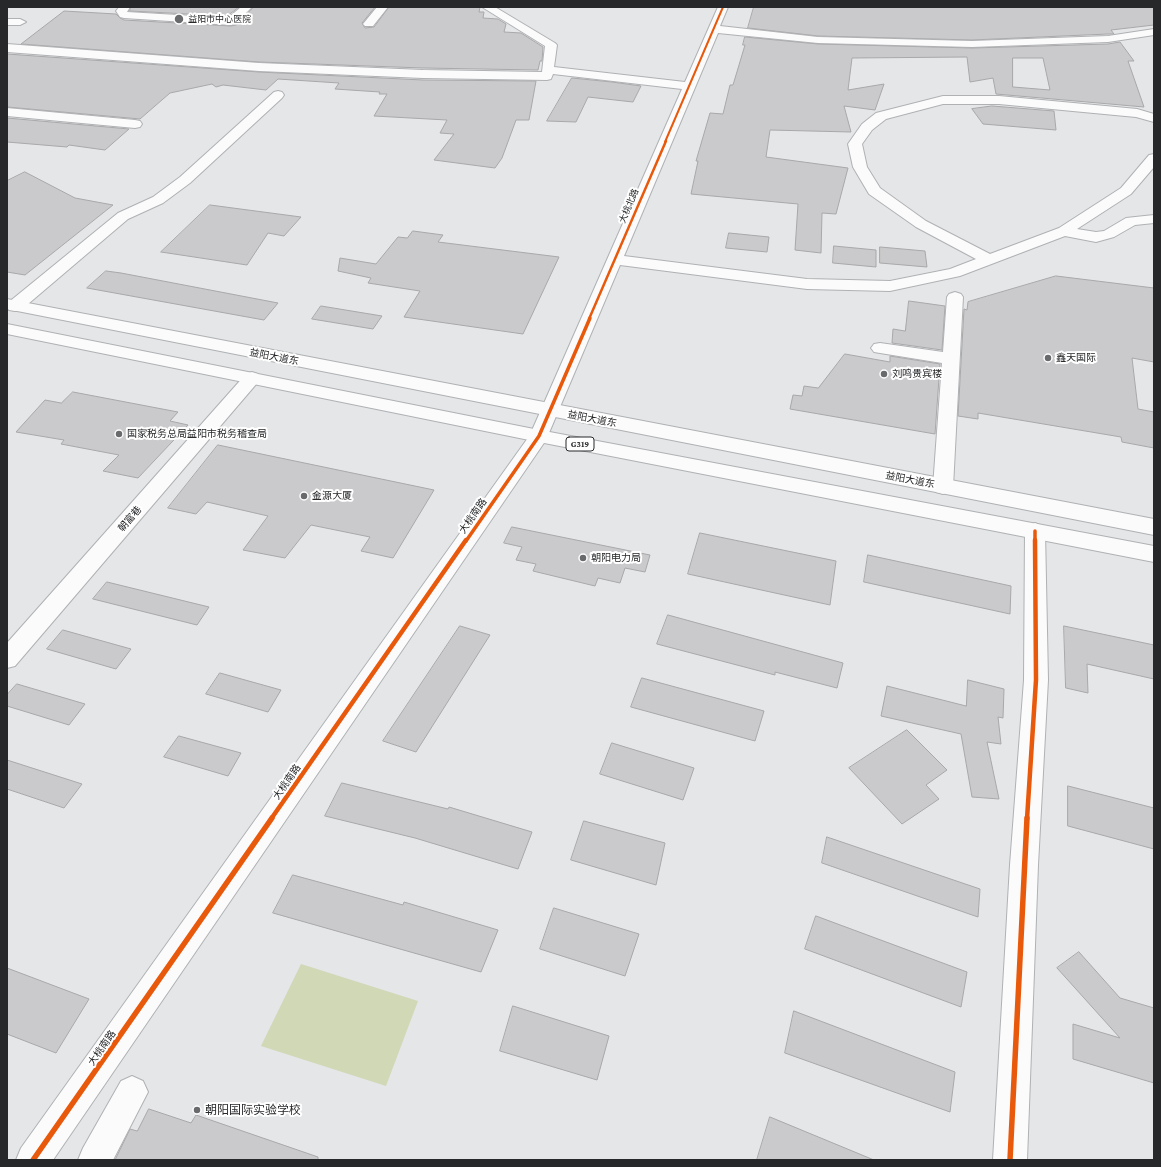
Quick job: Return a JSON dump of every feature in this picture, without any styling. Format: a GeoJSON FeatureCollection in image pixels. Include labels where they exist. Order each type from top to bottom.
{"type":"FeatureCollection","features":[{"type":"Feature","properties":{"kind":"street"},"geometry":{"type":"LineString","coordinates":[[125,7],[121,11],[124,15],[231,22],[247,7]]}},
{"type":"Feature","properties":{"kind":"street"},"geometry":{"type":"LineString","coordinates":[[369,24],[383,7]]}},
{"type":"Feature","properties":{"kind":"street"},"geometry":{"type":"LineString","coordinates":[[7,48],[259,67],[340,71],[546,76],[551,45],[489,7]]}},
{"type":"Feature","properties":{"kind":"street","name":"大桃北路"},"geometry":{"type":"LineString","coordinates":[[550,411],[723,7]]}},
{"type":"Feature","properties":{"kind":"street"},"geometry":{"type":"LineString","coordinates":[[7,22],[20,22]]}},
{"type":"Feature","properties":{"kind":"street"},"geometry":{"type":"LineString","coordinates":[[714,29],[818,40],[972,44],[1108,38],[1154,32]]}},
{"type":"Feature","properties":{"kind":"street"},"geometry":{"type":"LineString","coordinates":[[548,70],[689,86]]}},
{"type":"Feature","properties":{"kind":"street"},"geometry":{"type":"LineString","coordinates":[[11,305],[123,216],[158,200],[185,180],[278,95]]}},
{"type":"Feature","properties":{"kind":"street"},"geometry":{"type":"LineString","coordinates":[[988,260],[921,224],[874,191],[860,167],[856,144],[866,127],[881,116],[912,107],[943,100],[973,99],[1137,112],[1154,118]]}},
{"type":"Feature","properties":{"kind":"street"},"geometry":{"type":"LineString","coordinates":[[7,112],[135,124]]}},
{"type":"Feature","properties":{"kind":"street"},"geometry":{"type":"LineString","coordinates":[[615,260],[807,284],[890,286],[954,273],[1064,231],[1126,191],[1154,158]]}},
{"type":"Feature","properties":{"kind":"street"},"geometry":{"type":"LineString","coordinates":[[1064,231],[1096,237],[1109,234],[1131,221],[1154,219]]}},
{"type":"Feature","properties":{"kind":"street"},"geometry":{"type":"LineString","coordinates":[[943,487],[955,297]]}},
{"type":"Feature","properties":{"kind":"street","name":"益阳大道东"},"geometry":{"type":"LineString","coordinates":[[11,305],[550,411],[1154,527]]}},
{"type":"Feature","properties":{"kind":"street","name":"G319"},"geometry":{"type":"LineString","coordinates":[[7,329],[539,436],[1154,554]]}},
{"type":"Feature","properties":{"kind":"street"},"geometry":{"type":"LineString","coordinates":[[880,348],[951,359]]}},
{"type":"Feature","properties":{"kind":"street","name":"朝富巷"},"geometry":{"type":"LineString","coordinates":[[7,659],[252,378]]}},
{"type":"Feature","properties":{"kind":"street","name":"大桃南路"},"geometry":{"type":"LineString","coordinates":[[33,1160],[539,436],[550,411]]}},
{"type":"Feature","properties":{"kind":"street"},"geometry":{"type":"LineString","coordinates":[[1010,1160],[1025,857],[1036,680],[1035,531]]}},
{"type":"Feature","properties":{"kind":"street"},"geometry":{"type":"LineString","coordinates":[[94,1160],[132,1092]]}},
{"type":"Feature","properties":{"kind":"green space"},"geometry":{"type":"Polygon","coordinates":[[[301,964],[418,1001],[386,1086],[261,1046],[301,964]]]}},
{"type":"Feature","properties":{"kind":"building"},"geometry":{"type":"Polygon","coordinates":[[[131,7],[239,7],[227,16],[130,11],[131,7]]]}},
{"type":"Feature","properties":{"kind":"building"},"geometry":{"type":"Polygon","coordinates":[[[254,7],[375,7],[362,23],[365,28],[374,27],[389,7],[480,7],[479,12],[484,12],[483,18],[498,19],[506,24],[504,32],[521,33],[543,47],[542,61],[540,61],[538,70],[423,68],[259,62],[21,44],[64,11],[116,14],[124,20],[231,26],[236,25],[254,7]]]}},
{"type":"Feature","properties":{"kind":"building"},"geometry":{"type":"Polygon","coordinates":[[[754,7],[1154,7],[1154,25],[1111,30],[1114,34],[972,40],[818,36],[748,28],[754,7]]]}},
{"type":"Feature","properties":{"kind":"building"},"geometry":{"type":"Polygon","coordinates":[[[745,37],[818,44],[972,48],[1108,44],[1120,42],[1134,61],[1128,61],[1144,107],[996,94],[993,78],[970,82],[967,57],[852,58],[848,90],[884,84],[875,110],[844,106],[851,132],[770,130],[766,157],[848,168],[836,214],[822,213],[821,253],[795,250],[798,204],[691,194],[698,161],[696,161],[710,113],[723,114],[730,85],[733,85],[745,45],[743,45],[745,37]],[[1013,58],[1013,87],[1050,90],[1043,58],[1013,58]]]}},
{"type":"Feature","properties":{"kind":"building"},"geometry":{"type":"Polygon","coordinates":[[[7,54],[259,72],[423,80],[536,81],[529,120],[516,120],[502,158],[495,168],[434,160],[454,134],[440,133],[447,120],[374,116],[387,94],[379,94],[380,92],[335,89],[339,83],[278,79],[266,90],[223,85],[216,87],[212,84],[170,93],[140,119],[7,107],[7,54]]]}},
{"type":"Feature","properties":{"kind":"building"},"geometry":{"type":"Polygon","coordinates":[[[572,78],[641,86],[633,102],[588,97],[576,122],[547,121],[572,78]]]}},
{"type":"Feature","properties":{"kind":"building"},"geometry":{"type":"Polygon","coordinates":[[[992,106],[1054,111],[1056,130],[983,124],[972,109],[992,106]]]}},
{"type":"Feature","properties":{"kind":"building"},"geometry":{"type":"Polygon","coordinates":[[[7,118],[129,129],[105,150],[69,145],[67,147],[7,142],[7,118]]]}},
{"type":"Feature","properties":{"kind":"building"},"geometry":{"type":"Polygon","coordinates":[[[25,172],[75,198],[113,205],[25,275],[7,272],[7,181],[25,172]]]}},
{"type":"Feature","properties":{"kind":"building"},"geometry":{"type":"Polygon","coordinates":[[[210,205],[301,217],[284,236],[268,233],[247,265],[161,252],[210,205]]]}},
{"type":"Feature","properties":{"kind":"building"},"geometry":{"type":"Polygon","coordinates":[[[413,231],[443,235],[438,242],[559,257],[523,334],[404,317],[420,291],[368,283],[371,278],[338,271],[340,258],[376,264],[398,237],[407,238],[413,231]]]}},
{"type":"Feature","properties":{"kind":"building"},"geometry":{"type":"Polygon","coordinates":[[[729,233],[769,237],[767,252],[726,248],[729,233]]]}},
{"type":"Feature","properties":{"kind":"building"},"geometry":{"type":"Polygon","coordinates":[[[834,246],[876,250],[876,267],[833,263],[834,246]]]}},
{"type":"Feature","properties":{"kind":"building"},"geometry":{"type":"Polygon","coordinates":[[[880,247],[925,251],[927,267],[880,263],[880,247]]]}},
{"type":"Feature","properties":{"kind":"building"},"geometry":{"type":"Polygon","coordinates":[[[106,271],[278,303],[264,320],[87,288],[106,271]]]}},
{"type":"Feature","properties":{"kind":"building","name":"鑫天国际"},"geometry":{"type":"Polygon","coordinates":[[[1056,276],[1154,288],[1154,362],[1132,358],[1138,409],[1154,412],[1154,448],[1122,442],[1121,437],[978,413],[978,419],[958,416],[964,309],[967,310],[968,302],[1056,276]]]}},
{"type":"Feature","properties":{"kind":"building"},"geometry":{"type":"Polygon","coordinates":[[[909,301],[945,306],[942,350],[892,343],[893,329],[905,331],[909,301]]]}},
{"type":"Feature","properties":{"kind":"building"},"geometry":{"type":"Polygon","coordinates":[[[321,306],[382,316],[373,329],[312,319],[321,306]]]}},
{"type":"Feature","properties":{"kind":"building"},"geometry":{"type":"Polygon","coordinates":[[[845,354],[890,362],[890,356],[940,364],[935,434],[790,409],[793,395],[802,396],[804,386],[818,388],[845,354]]]}},
{"type":"Feature","properties":{"kind":"building","name":"国家税务总局益阳市税务稽查局"},"geometry":{"type":"Polygon","coordinates":[[[73,392],[178,412],[170,421],[188,425],[138,478],[103,471],[119,455],[61,444],[64,440],[16,432],[45,400],[61,403],[73,392]]]}},
{"type":"Feature","properties":{"kind":"building","name":"金源大厦"},"geometry":{"type":"Polygon","coordinates":[[[218,445],[434,490],[393,558],[361,551],[370,537],[311,525],[285,558],[243,550],[268,516],[207,502],[196,514],[168,508],[218,445]]]}},
{"type":"Feature","properties":{"kind":"building","name":"朝阳电力局"},"geometry":{"type":"Polygon","coordinates":[[[512,527],[650,555],[645,572],[625,568],[620,583],[598,578],[595,586],[533,571],[536,564],[516,560],[522,547],[504,543],[512,527]]]}},
{"type":"Feature","properties":{"kind":"building"},"geometry":{"type":"Polygon","coordinates":[[[700,533],[836,561],[830,605],[688,574],[700,533]]]}},
{"type":"Feature","properties":{"kind":"building"},"geometry":{"type":"Polygon","coordinates":[[[868,555],[1011,586],[1010,614],[864,582],[868,555]]]}},
{"type":"Feature","properties":{"kind":"building"},"geometry":{"type":"Polygon","coordinates":[[[107,582],[209,607],[197,625],[93,599],[107,582]]]}},
{"type":"Feature","properties":{"kind":"building"},"geometry":{"type":"Polygon","coordinates":[[[668,615],[843,663],[837,688],[775,672],[775,675],[657,644],[668,615]]]}},
{"type":"Feature","properties":{"kind":"building"},"geometry":{"type":"Polygon","coordinates":[[[460,626],[490,635],[416,752],[383,741],[460,626]]]}},
{"type":"Feature","properties":{"kind":"building"},"geometry":{"type":"Polygon","coordinates":[[[1064,626],[1154,645],[1154,679],[1087,664],[1088,693],[1066,688],[1064,626]]]}},
{"type":"Feature","properties":{"kind":"building"},"geometry":{"type":"Polygon","coordinates":[[[63,630],[131,649],[116,669],[47,649],[63,630]]]}},
{"type":"Feature","properties":{"kind":"building"},"geometry":{"type":"Polygon","coordinates":[[[220,673],[281,690],[268,712],[206,694],[220,673]]]}},
{"type":"Feature","properties":{"kind":"building"},"geometry":{"type":"Polygon","coordinates":[[[642,678],[764,711],[755,741],[631,707],[642,678]]]}},
{"type":"Feature","properties":{"kind":"building"},"geometry":{"type":"Polygon","coordinates":[[[968,680],[1004,689],[1003,718],[998,717],[1001,744],[987,742],[999,799],[972,797],[961,734],[881,716],[887,686],[966,706],[968,680]]]}},
{"type":"Feature","properties":{"kind":"building"},"geometry":{"type":"Polygon","coordinates":[[[17,684],[85,704],[69,725],[7,706],[7,695],[17,684]]]}},
{"type":"Feature","properties":{"kind":"building"},"geometry":{"type":"Polygon","coordinates":[[[907,730],[947,770],[926,785],[939,799],[902,824],[849,768],[907,730]]]}},
{"type":"Feature","properties":{"kind":"building"},"geometry":{"type":"Polygon","coordinates":[[[179,736],[241,753],[228,776],[164,757],[179,736]]]}},
{"type":"Feature","properties":{"kind":"building"},"geometry":{"type":"Polygon","coordinates":[[[612,743],[694,768],[683,800],[600,774],[612,743]]]}},
{"type":"Feature","properties":{"kind":"building"},"geometry":{"type":"Polygon","coordinates":[[[7,760],[82,784],[64,808],[7,789],[7,760]]]}},
{"type":"Feature","properties":{"kind":"building"},"geometry":{"type":"Polygon","coordinates":[[[342,783],[448,809],[449,807],[532,832],[518,869],[415,838],[325,816],[342,783]]]}},
{"type":"Feature","properties":{"kind":"building"},"geometry":{"type":"Polygon","coordinates":[[[1068,786],[1154,808],[1154,849],[1068,826],[1068,786]]]}},
{"type":"Feature","properties":{"kind":"building"},"geometry":{"type":"Polygon","coordinates":[[[584,821],[665,843],[656,885],[571,860],[584,821]]]}},
{"type":"Feature","properties":{"kind":"building"},"geometry":{"type":"Polygon","coordinates":[[[827,837],[980,889],[978,917],[822,863],[827,837]]]}},
{"type":"Feature","properties":{"kind":"building"},"geometry":{"type":"Polygon","coordinates":[[[293,875],[403,905],[404,902],[498,930],[481,972],[273,913],[293,875]]]}},
{"type":"Feature","properties":{"kind":"building"},"geometry":{"type":"Polygon","coordinates":[[[554,908],[639,934],[625,976],[540,949],[554,908]]]}},
{"type":"Feature","properties":{"kind":"building"},"geometry":{"type":"Polygon","coordinates":[[[816,916],[967,972],[961,1007],[805,949],[816,916]]]}},
{"type":"Feature","properties":{"kind":"building"},"geometry":{"type":"Polygon","coordinates":[[[1079,952],[1120,998],[1154,1008],[1154,1083],[1073,1059],[1073,1024],[1120,1038],[1057,968],[1079,952]]]}},
{"type":"Feature","properties":{"kind":"building"},"geometry":{"type":"Polygon","coordinates":[[[7,968],[89,999],[56,1053],[7,1034],[7,968]]]}},
{"type":"Feature","properties":{"kind":"building"},"geometry":{"type":"Polygon","coordinates":[[[513,1006],[609,1036],[597,1080],[500,1051],[513,1006]]]}},
{"type":"Feature","properties":{"kind":"building"},"geometry":{"type":"Polygon","coordinates":[[[794,1011],[955,1072],[950,1112],[785,1053],[794,1011]]]}},
{"type":"Feature","properties":{"kind":"building"},"geometry":{"type":"Polygon","coordinates":[[[149,1109],[191,1123],[196,1115],[318,1157],[318,1160],[115,1160],[130,1129],[137,1131],[149,1109]]]}},
{"type":"Feature","properties":{"kind":"building"},"geometry":{"type":"Polygon","coordinates":[[[770,1117],[874,1160],[757,1160],[770,1117]]]}},
{"type":"Feature","properties":{"kind":"cycle path"},"geometry":{"type":"LineString","coordinates":[[33,1160],[539,436],[723,7]]}},
{"type":"Feature","properties":{"kind":"cycle path"},"geometry":{"type":"LineString","coordinates":[[1010,1160],[1024,865],[1036,680],[1035,531]]}},
{"type":"Feature","properties":{"kind":"place","name":"益阳市中心医院"},"geometry":{"type":"Point","coordinates":[179,19]}},
{"type":"Feature","properties":{"kind":"place","name":"鑫天国际"},"geometry":{"type":"Point","coordinates":[1048,358]}},
{"type":"Feature","properties":{"kind":"place","name":"刘鸣贵宾楼"},"geometry":{"type":"Point","coordinates":[884,374]}},
{"type":"Feature","properties":{"kind":"place","name":"国家税务总局益阳市税务稽查局"},"geometry":{"type":"Point","coordinates":[119,434]}},
{"type":"Feature","properties":{"kind":"place","name":"金源大厦"},"geometry":{"type":"Point","coordinates":[304,496]}},
{"type":"Feature","properties":{"kind":"place","name":"朝阳电力局"},"geometry":{"type":"Point","coordinates":[583,558]}},
{"type":"Feature","properties":{"kind":"place","name":"朝阳国际实验学校"},"geometry":{"type":"Point","coordinates":[197,1110]}}]}
